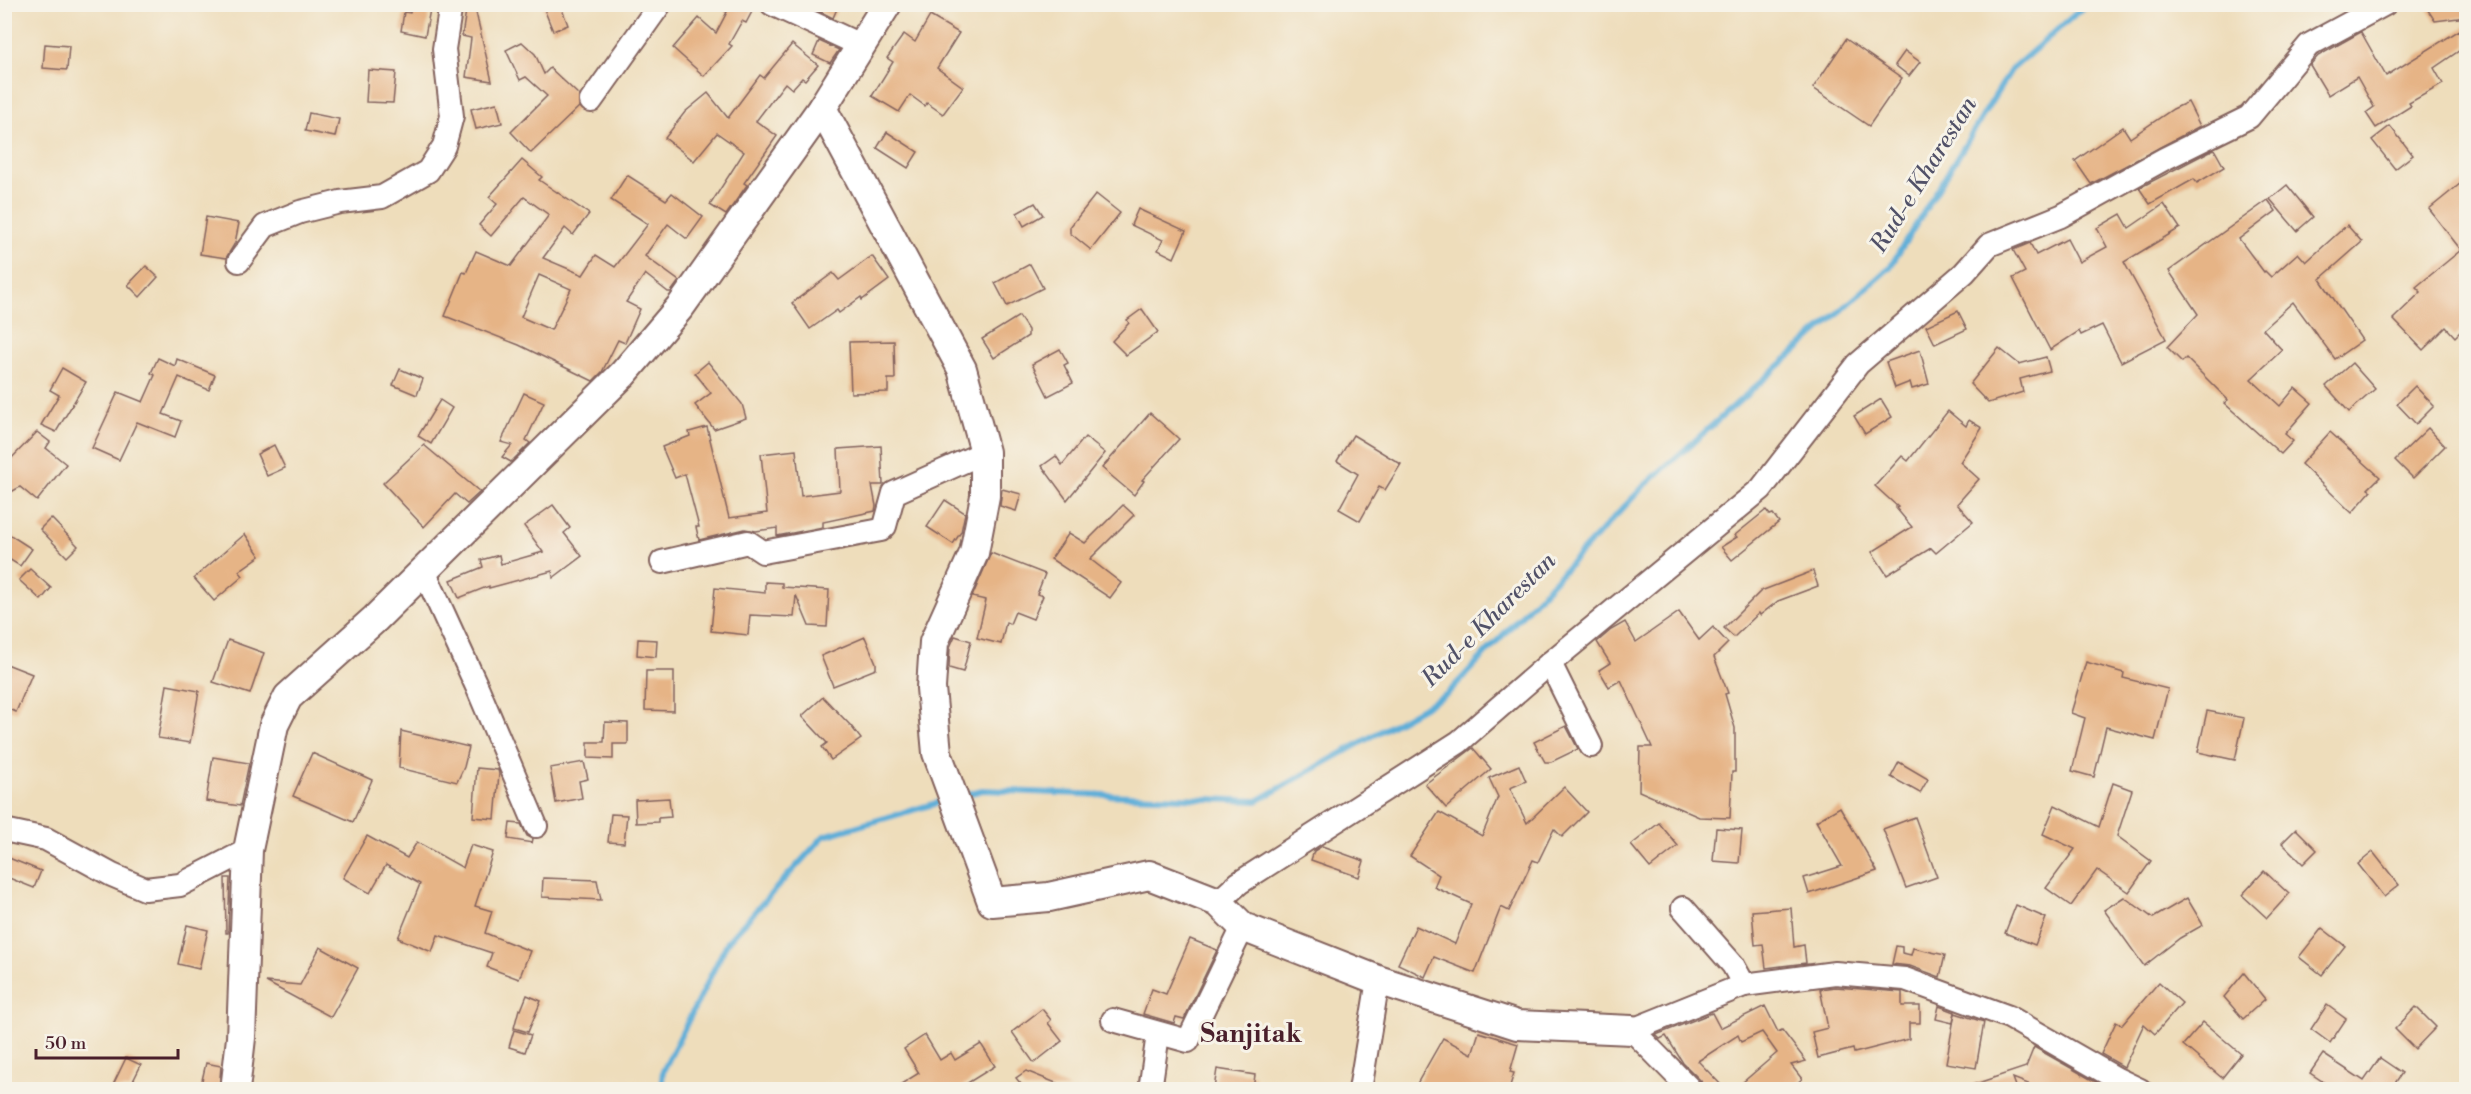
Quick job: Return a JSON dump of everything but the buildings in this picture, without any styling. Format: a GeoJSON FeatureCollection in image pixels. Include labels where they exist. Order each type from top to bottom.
{"type":"FeatureCollection","features":[{"type":"Feature","properties":{"kind":"street"},"geometry":{"type":"LineString","coordinates":[[240,261],[265,226],[300,212],[340,202],[382,197],[428,171],[444,146],[452,116],[444,49],[451,4]]}},
{"type":"Feature","properties":{"kind":"street"},"geometry":{"type":"LineString","coordinates":[[591,101],[660,4]]}},
{"type":"Feature","properties":{"kind":"street"},"geometry":{"type":"LineString","coordinates":[[772,4],[862,46]]}},
{"type":"Feature","properties":{"kind":"street"},"geometry":{"type":"LineString","coordinates":[[236,1089],[241,1038],[248,850],[274,724],[288,697],[375,619],[623,374],[681,306],[822,108],[887,4]]}},
{"type":"Feature","properties":{"kind":"street"},"geometry":{"type":"LineString","coordinates":[[1218,902],[1239,883],[1459,742],[1550,663],[1761,489],[1858,364],[1965,273],[1989,245],[2061,216],[2164,159],[2248,117],[2309,45],[2385,4]]}},
{"type":"Feature","properties":{"kind":"street"},"geometry":{"type":"LineString","coordinates":[[822,108],[962,369],[985,452],[985,496],[974,553],[934,642],[931,688],[937,753],[992,902],[1049,897],[1149,875],[1218,902],[1244,927],[1378,980],[1517,1025],[1632,1030],[1744,985],[1835,973],[1905,979],[2009,1017],[2116,1079],[2140,1089]]}},
{"type":"Feature","properties":{"kind":"street"},"geometry":{"type":"LineString","coordinates":[[662,562],[748,543],[763,552],[881,530],[885,526],[894,493],[985,452]]}},
{"type":"Feature","properties":{"kind":"street"},"geometry":{"type":"LineString","coordinates":[[424,571],[478,689],[536,826]]}},
{"type":"Feature","properties":{"kind":"street"},"geometry":{"type":"LineString","coordinates":[[1550,663],[1591,746]]}},
{"type":"Feature","properties":{"kind":"street"},"geometry":{"type":"LineString","coordinates":[[4,830],[46,839],[112,875],[145,889],[180,885],[248,850]]}},
{"type":"Feature","properties":{"kind":"street"},"geometry":{"type":"LineString","coordinates":[[1683,908],[1733,964],[1744,985]]}},
{"type":"Feature","properties":{"kind":"street"},"geometry":{"type":"LineString","coordinates":[[1113,1020],[1188,1041],[1244,927]]}},
{"type":"Feature","properties":{"kind":"street"},"geometry":{"type":"LineString","coordinates":[[1360,1089],[1378,980]]}},
{"type":"Feature","properties":{"kind":"street"},"geometry":{"type":"LineString","coordinates":[[1632,1030],[1691,1089]]}},
{"type":"Feature","properties":{"kind":"street"},"geometry":{"type":"LineString","coordinates":[[1150,1089],[1158,1034]]}},
{"type":"Feature","properties":{"kind":"waterway","name":"Rud-e Kharestan"},"geometry":{"type":"LineString","coordinates":[[960,796],[982,790],[1257,801],[1447,694],[1643,487],[1890,267],[2011,70],[2087,4]]}},
{"type":"Feature","properties":{"kind":"waterway","name":"Rud-e Kharestan"},"geometry":{"type":"LineString","coordinates":[[661,1090],[663,1071],[728,941],[824,836],[947,800]]}},
{"type":"Feature","properties":{"kind":"district","name":"Sanjitak"},"geometry":{"type":"Point","coordinates":[1251,1034]}}]}
